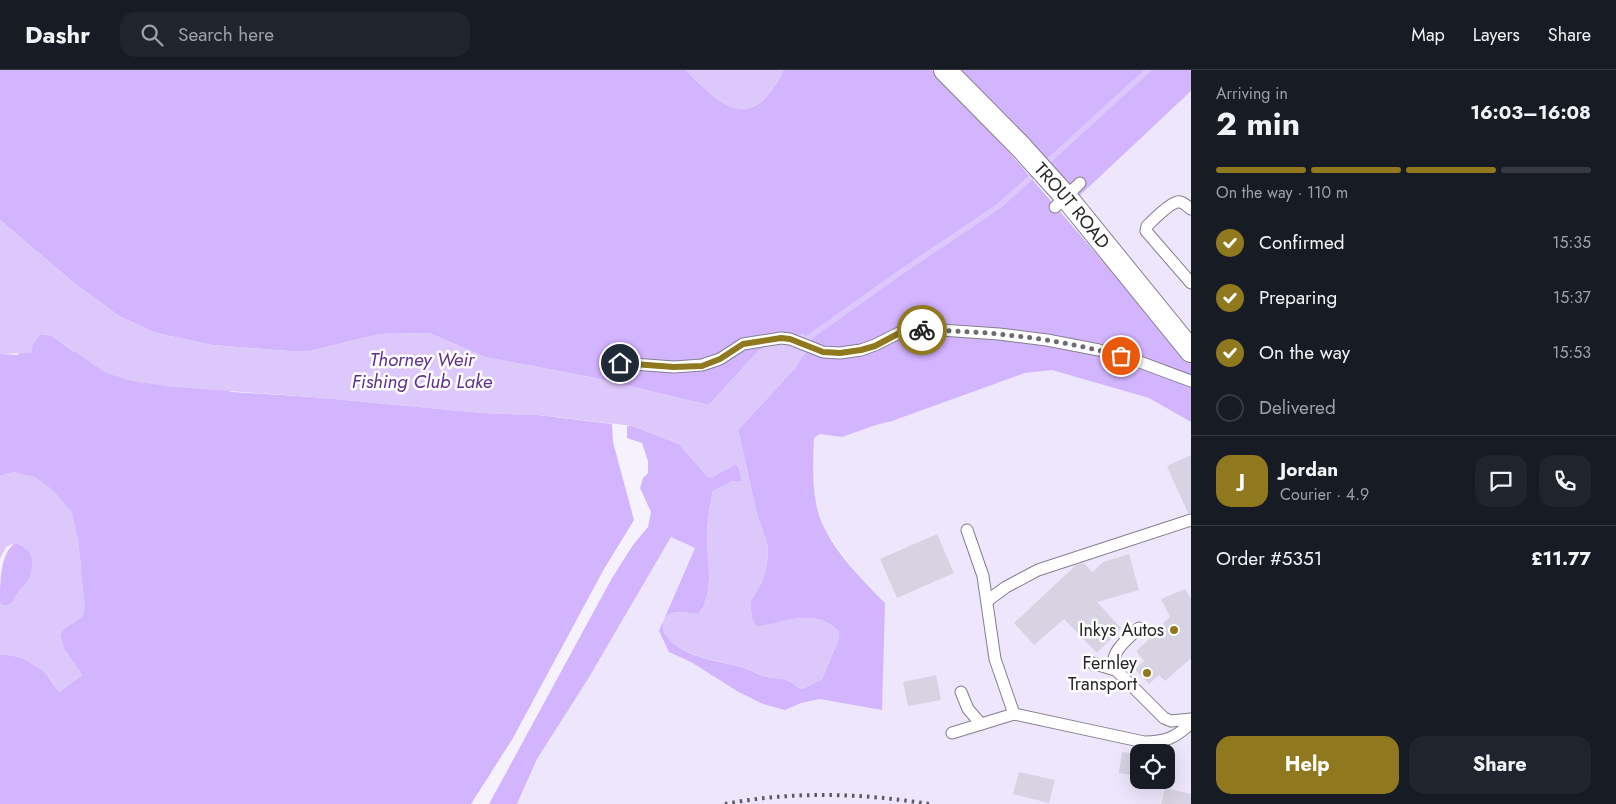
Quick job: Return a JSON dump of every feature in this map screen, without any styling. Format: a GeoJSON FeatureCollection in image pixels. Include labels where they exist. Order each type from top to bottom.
{"type":"FeatureCollection","features":[{"type":"Feature","properties":{"kind":"street","name":"TROUT ROAD"},"geometry":{"type":"LineString","coordinates":[[944,70],[1065,194],[1191,351]]}},
{"type":"Feature","properties":{"kind":"lane"},"geometry":{"type":"LineString","coordinates":[[1191,209],[1183,203],[1177,202],[1172,204],[1147,226],[1146,231],[1191,283]]}},
{"type":"Feature","properties":{"kind":"lane"},"geometry":{"type":"LineString","coordinates":[[620,363],[674,367],[694,366],[711,363],[748,342],[777,338],[790,339],[832,354],[853,351],[875,346],[905,330],[923,316]]}},
{"type":"Feature","properties":{"kind":"lane"},"geometry":{"type":"LineString","coordinates":[[905,330],[999,334],[1047,340],[1121,356],[1191,381]]}},
{"type":"Feature","properties":{"kind":"lane"},"geometry":{"type":"LineString","coordinates":[[987,600],[1006,587],[1038,570],[1191,520]]}},
{"type":"Feature","properties":{"kind":"lane"},"geometry":{"type":"LineString","coordinates":[[967,530],[983,576],[995,659],[1014,714]]}},
{"type":"Feature","properties":{"kind":"lane"},"geometry":{"type":"LineString","coordinates":[[1115,670],[1113,662],[1116,651],[1139,628]]}},
{"type":"Feature","properties":{"kind":"lane"},"geometry":{"type":"LineString","coordinates":[[1092,663],[1115,670],[1164,718],[1171,721],[1191,719]]}},
{"type":"Feature","properties":{"kind":"lane"},"geometry":{"type":"LineString","coordinates":[[961,692],[972,716],[981,724]]}},
{"type":"Feature","properties":{"kind":"lane"},"geometry":{"type":"LineString","coordinates":[[952,733],[1014,714],[1144,742],[1168,739],[1178,735],[1191,723]]}},
{"type":"Feature","properties":{"kind":"shaded area"},"geometry":{"type":"Polygon","coordinates":[[[0,70],[686,70],[713,96],[734,108],[745,109],[756,105],[767,96],[778,81],[783,70],[932,70],[1008,151],[1191,364],[1191,422],[1149,398],[1052,370],[1025,373],[842,437],[820,434],[814,438],[813,479],[820,517],[826,531],[843,557],[885,603],[882,710],[820,699],[801,703],[785,710],[763,704],[737,691],[691,662],[669,652],[659,631],[695,548],[671,537],[588,679],[537,759],[517,804],[489,804],[612,578],[633,545],[648,527],[651,512],[640,488],[643,478],[648,473],[648,461],[642,443],[627,438],[627,426],[633,426],[679,444],[708,477],[712,477],[736,464],[742,481],[733,481],[713,491],[707,530],[709,584],[704,604],[699,614],[677,612],[668,615],[663,624],[665,634],[673,642],[690,653],[742,667],[764,676],[788,681],[802,689],[822,679],[839,638],[839,632],[830,624],[821,620],[801,618],[757,627],[752,619],[750,602],[762,582],[767,564],[768,546],[757,514],[738,430],[795,368],[807,349],[838,355],[865,350],[891,339],[924,317],[921,314],[902,329],[869,346],[857,349],[833,352],[810,346],[813,342],[803,334],[759,350],[709,405],[590,377],[485,357],[429,333],[380,334],[310,351],[289,351],[212,345],[156,333],[119,316],[74,283],[0,220],[0,70]]]}},
{"type":"Feature","properties":{"kind":"shaded area"},"geometry":{"type":"Polygon","coordinates":[[[951,70],[1191,70],[1191,91],[1075,200],[951,70]]]}},
{"type":"Feature","properties":{"kind":"shaded area"},"geometry":{"type":"Polygon","coordinates":[[[1191,91],[1191,346],[1075,200],[1191,91]]]}},
{"type":"Feature","properties":{"kind":"shaded area"},"geometry":{"type":"Polygon","coordinates":[[[40,334],[52,336],[73,351],[232,392],[313,397],[483,413],[538,415],[612,424],[613,442],[634,520],[604,569],[513,738],[471,804],[0,804],[0,654],[21,657],[44,671],[59,692],[82,675],[64,649],[60,636],[81,569],[78,538],[14,472],[0,476],[0,354],[17,355],[34,343],[40,334]]]}},
{"type":"Feature","properties":{"kind":"shaded area"},"geometry":{"type":"Polygon","coordinates":[[[1052,370],[1149,398],[1191,422],[1191,804],[517,804],[537,759],[588,679],[671,537],[695,548],[659,631],[669,652],[691,662],[737,691],[785,710],[801,703],[820,699],[833,700],[885,603],[857,574],[826,532],[816,505],[812,468],[814,438],[820,434],[842,437],[1025,373],[1052,370]]]}},
{"type":"Feature","properties":{"kind":"shaded area"},"geometry":{"type":"Polygon","coordinates":[[[15,543],[30,553],[33,563],[28,581],[12,603],[5,606],[0,604],[2,569],[6,554],[15,543]]]}},
{"type":"Feature","properties":{"kind":"water"},"geometry":{"type":"Polygon","coordinates":[[[686,70],[783,70],[778,81],[767,96],[756,105],[745,109],[734,108],[713,96],[686,70]]]}},
{"type":"Feature","properties":{"kind":"water","name":"Thorney Weir Fishing Club Lake"},"geometry":{"type":"Polygon","coordinates":[[[0,220],[74,283],[119,316],[156,333],[212,345],[310,351],[380,334],[429,333],[485,357],[590,377],[709,405],[759,350],[803,334],[813,342],[795,368],[738,430],[757,514],[768,546],[767,564],[762,582],[750,602],[752,619],[757,627],[801,618],[821,620],[830,624],[839,632],[839,638],[822,679],[802,689],[788,681],[764,676],[742,667],[701,657],[690,653],[672,642],[663,628],[668,615],[677,612],[699,614],[704,604],[709,584],[707,530],[713,491],[733,481],[742,481],[736,464],[712,477],[708,477],[679,444],[633,426],[538,415],[483,413],[313,397],[173,387],[131,381],[106,373],[52,336],[40,334],[34,343],[31,353],[0,354],[0,220]]]}},
{"type":"Feature","properties":{"kind":"water"},"geometry":{"type":"Polygon","coordinates":[[[14,472],[35,477],[53,490],[72,512],[78,538],[85,606],[83,617],[64,629],[60,636],[64,649],[82,675],[59,692],[48,676],[35,665],[19,658],[0,654],[0,604],[5,606],[12,603],[28,581],[32,568],[30,553],[15,543],[6,547],[0,559],[0,476],[14,472]]]}},
{"type":"Feature","properties":{"kind":"building"},"geometry":{"type":"Polygon","coordinates":[[[1191,455],[1191,513],[1188,513],[1167,466],[1191,455]]]}},
{"type":"Feature","properties":{"kind":"building"},"geometry":{"type":"Polygon","coordinates":[[[937,534],[954,573],[897,598],[880,559],[937,534]]]}},
{"type":"Feature","properties":{"kind":"building"},"geometry":{"type":"Polygon","coordinates":[[[1129,554],[1139,590],[1097,602],[1121,628],[1097,653],[1064,619],[1034,645],[1014,623],[1076,565],[1084,563],[1092,572],[1103,562],[1129,554]]]}},
{"type":"Feature","properties":{"kind":"building"},"geometry":{"type":"Polygon","coordinates":[[[1185,589],[1191,599],[1191,658],[1165,681],[1159,675],[1149,684],[1135,669],[1144,661],[1136,651],[1164,626],[1163,623],[1170,617],[1161,599],[1185,589]]]}},
{"type":"Feature","properties":{"kind":"building"},"geometry":{"type":"Polygon","coordinates":[[[936,675],[941,700],[908,706],[903,682],[936,675]]]}},
{"type":"Feature","properties":{"kind":"building"},"geometry":{"type":"Polygon","coordinates":[[[1122,752],[1130,753],[1130,775],[1119,773],[1122,752]]]}},
{"type":"Feature","properties":{"kind":"building"},"geometry":{"type":"Polygon","coordinates":[[[1019,772],[1055,780],[1049,803],[1013,794],[1019,772]]]}},
{"type":"Feature","properties":{"kind":"building"},"geometry":{"type":"Polygon","coordinates":[[[1165,789],[1191,794],[1191,804],[1161,804],[1165,789]]]}},
{"type":"Feature","properties":{"kind":"waterway"},"geometry":{"type":"LineString","coordinates":[[1043,166],[1148,70]]}},
{"type":"Feature","properties":{"kind":"waterway"},"geometry":{"type":"LineString","coordinates":[[808,338],[999,206],[1037,172]]}},
{"type":"Feature","properties":{"kind":"railway"},"geometry":{"type":"LineString","coordinates":[[725,804],[801,795],[853,796],[929,804]]}},
{"type":"Feature","properties":{"kind":"way so far"},"geometry":{"type":"LineString","coordinates":[[922,330],[999,334],[1047,340],[1121,356]]}},
{"type":"Feature","properties":{"kind":"place","name":"Inkys Autos"},"geometry":{"type":"Point","coordinates":[1174,630]}},
{"type":"Feature","properties":{"kind":"place","name":"Fernley Transport"},"geometry":{"type":"Point","coordinates":[1147,673]}},
{"type":"Feature","properties":{"kind":"route"},"geometry":{"type":"LineString","coordinates":[[620,363],[674,367],[702,366],[720,359],[734,348],[743,344],[781,338],[790,339],[832,354],[875,346],[905,330],[922,330]]}}]}
